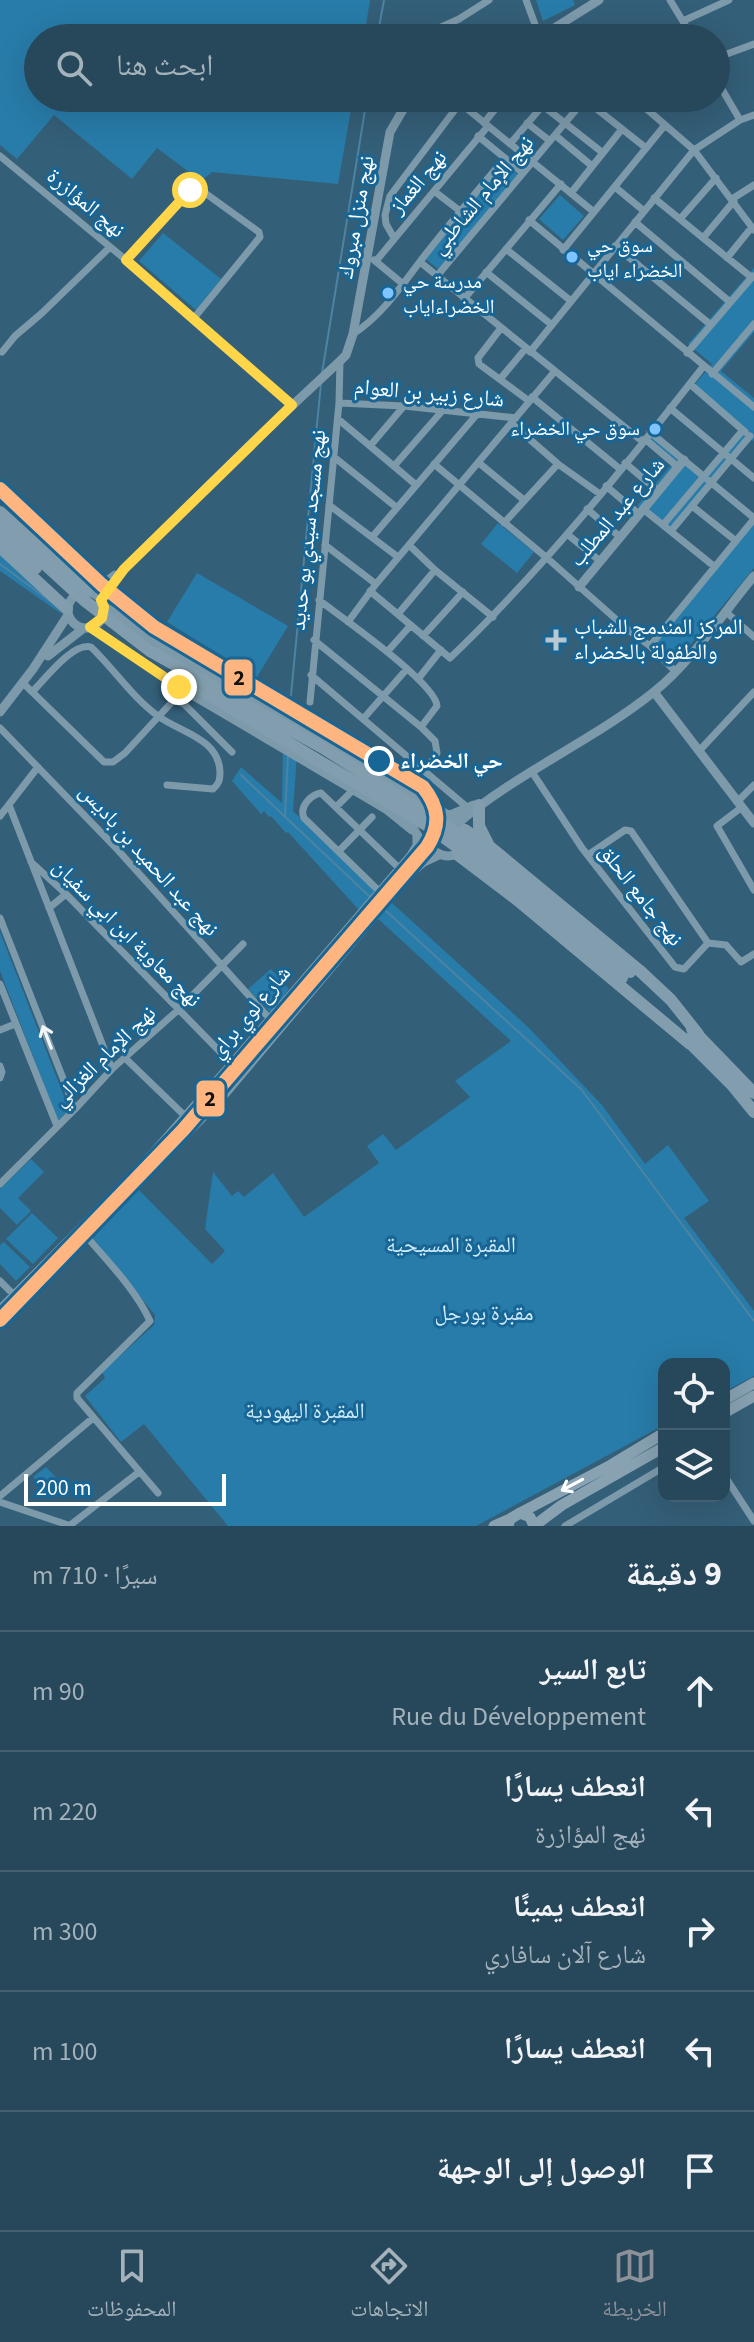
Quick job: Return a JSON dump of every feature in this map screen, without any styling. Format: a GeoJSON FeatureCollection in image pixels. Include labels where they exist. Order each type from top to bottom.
{"type":"FeatureCollection","features":[{"type":"Feature","properties":{"kind":"highway"},"geometry":{"type":"LineString","coordinates":[[0,512],[89,592]]}},
{"type":"Feature","properties":{"kind":"highway"},"geometry":{"type":"LineString","coordinates":[[0,523],[85,601],[150,651],[323,748],[442,823],[528,885],[754,1093]]}},
{"type":"Feature","properties":{"kind":"highway"},"geometry":{"type":"LineString","coordinates":[[0,535],[55,586],[122,640],[167,671],[428,826],[626,975]]}},
{"type":"Feature","properties":{"kind":"highway"},"geometry":{"type":"LineString","coordinates":[[0,547],[67,612]]}},
{"type":"Feature","properties":{"kind":"highway"},"geometry":{"type":"LineString","coordinates":[[477,805],[479,826],[489,846]]}},
{"type":"Feature","properties":{"kind":"highway"},"geometry":{"type":"LineString","coordinates":[[461,827],[489,846],[671,1000],[694,1039],[754,1112]]}},
{"type":"Feature","properties":{"kind":"highway"},"geometry":{"type":"LineString","coordinates":[[458,855],[694,1039]]}},
{"type":"Feature","properties":{"kind":"main road"},"geometry":{"type":"LineString","coordinates":[[730,1397],[754,1383]]}},
{"type":"Feature","properties":{"kind":"main road"},"geometry":{"type":"LineString","coordinates":[[730,1410],[754,1396]]}},
{"type":"Feature","properties":{"kind":"main road"},"geometry":{"type":"LineString","coordinates":[[494,1526],[512,1519],[658,1437]]}},
{"type":"Feature","properties":{"kind":"main road"},"geometry":{"type":"LineString","coordinates":[[512,1519],[530,1517],[534,1526],[562,1505],[658,1450]]}},
{"type":"Feature","properties":{"kind":"street"},"geometry":{"type":"LineString","coordinates":[[448,24],[489,0]]}},
{"type":"Feature","properties":{"kind":"street"},"geometry":{"type":"LineString","coordinates":[[526,0],[540,24]]}},
{"type":"Feature","properties":{"kind":"street"},"geometry":{"type":"LineString","coordinates":[[566,24],[599,0]]}},
{"type":"Feature","properties":{"kind":"street"},"geometry":{"type":"LineString","coordinates":[[670,0],[685,24]]}},
{"type":"Feature","properties":{"kind":"street"},"geometry":{"type":"LineString","coordinates":[[683,21],[729,0]]}},
{"type":"Feature","properties":{"kind":"street"},"geometry":{"type":"LineString","coordinates":[[730,53],[754,44]]}},
{"type":"Feature","properties":{"kind":"street"},"geometry":{"type":"LineString","coordinates":[[730,103],[740,120]]}},
{"type":"Feature","properties":{"kind":"street","name":"نهج منزل مبروك"},"geometry":{"type":"LineString","coordinates":[[343,358],[353,334],[371,260],[390,132],[402,112]]}},
{"type":"Feature","properties":{"kind":"street"},"geometry":{"type":"LineString","coordinates":[[394,238],[385,215],[390,196],[453,112]]}},
{"type":"Feature","properties":{"kind":"street"},"geometry":{"type":"LineString","coordinates":[[471,112],[594,212]]}},
{"type":"Feature","properties":{"kind":"street","name":"نهج الغماز"},"geometry":{"type":"LineString","coordinates":[[371,260],[434,191],[494,112]]}},
{"type":"Feature","properties":{"kind":"street"},"geometry":{"type":"LineString","coordinates":[[510,144],[536,112]]}},
{"type":"Feature","properties":{"kind":"street"},"geometry":{"type":"LineString","coordinates":[[556,112],[603,153]]}},
{"type":"Feature","properties":{"kind":"street","name":"نهج الإمام الشاطبي"},"geometry":{"type":"LineString","coordinates":[[437,276],[574,112]]}},
{"type":"Feature","properties":{"kind":"street"},"geometry":{"type":"LineString","coordinates":[[600,112],[646,148]]}},
{"type":"Feature","properties":{"kind":"street"},"geometry":{"type":"LineString","coordinates":[[651,112],[694,150],[753,229],[727,258]]}},
{"type":"Feature","properties":{"kind":"street"},"geometry":{"type":"LineString","coordinates":[[501,378],[552,325],[694,150],[705,140],[754,115]]}},
{"type":"Feature","properties":{"kind":"street"},"geometry":{"type":"LineString","coordinates":[[527,123],[592,166]]}},
{"type":"Feature","properties":{"kind":"street"},"geometry":{"type":"LineString","coordinates":[[563,250],[665,125]]}},
{"type":"Feature","properties":{"kind":"street"},"geometry":{"type":"LineString","coordinates":[[571,193],[622,129]]}},
{"type":"Feature","properties":{"kind":"street"},"geometry":{"type":"LineString","coordinates":[[478,136],[523,173]]}},
{"type":"Feature","properties":{"kind":"street","name":"نهج المؤازرة"},"geometry":{"type":"LineString","coordinates":[[0,156],[126,260],[292,405]]}},
{"type":"Feature","properties":{"kind":"street"},"geometry":{"type":"LineString","coordinates":[[353,334],[364,327],[403,284],[505,158]]}},
{"type":"Feature","properties":{"kind":"street"},"geometry":{"type":"LineString","coordinates":[[680,219],[716,178]]}},
{"type":"Feature","properties":{"kind":"street"},"geometry":{"type":"LineString","coordinates":[[464,299],[561,184]]}},
{"type":"Feature","properties":{"kind":"street"},"geometry":{"type":"LineString","coordinates":[[126,260],[194,185],[259,232],[260,237],[194,318]]}},
{"type":"Feature","properties":{"kind":"street"},"geometry":{"type":"LineString","coordinates":[[703,238],[733,200],[754,185]]}},
{"type":"Feature","properties":{"kind":"street"},"geometry":{"type":"LineString","coordinates":[[615,187],[644,211]]}},
{"type":"Feature","properties":{"kind":"street"},"geometry":{"type":"LineString","coordinates":[[434,191],[460,211]]}},
{"type":"Feature","properties":{"kind":"street"},"geometry":{"type":"LineString","coordinates":[[654,198],[753,276],[687,353]]}},
{"type":"Feature","properties":{"kind":"street"},"geometry":{"type":"LineString","coordinates":[[529,220],[754,407]]}},
{"type":"Feature","properties":{"kind":"street"},"geometry":{"type":"LineString","coordinates":[[635,222],[730,302]]}},
{"type":"Feature","properties":{"kind":"street"},"geometry":{"type":"LineString","coordinates":[[615,246],[711,325]]}},
{"type":"Feature","properties":{"kind":"street"},"geometry":{"type":"LineString","coordinates":[[2,352],[15,336],[110,247]]}},
{"type":"Feature","properties":{"kind":"street"},"geometry":{"type":"LineString","coordinates":[[506,249],[571,301]]}},
{"type":"Feature","properties":{"kind":"street"},"geometry":{"type":"LineString","coordinates":[[371,260],[403,284]]}},
{"type":"Feature","properties":{"kind":"street"},"geometry":{"type":"LineString","coordinates":[[420,262],[555,371],[681,464],[708,480],[754,519],[650,646]]}},
{"type":"Feature","properties":{"kind":"street"},"geometry":{"type":"LineString","coordinates":[[486,272],[552,325]]}},
{"type":"Feature","properties":{"kind":"street"},"geometry":{"type":"LineString","coordinates":[[712,374],[751,334],[754,324]]}},
{"type":"Feature","properties":{"kind":"street"},"geometry":{"type":"LineString","coordinates":[[501,328],[478,358],[479,364],[658,491]]}},
{"type":"Feature","properties":{"kind":"street"},"geometry":{"type":"LineString","coordinates":[[0,712],[33,669],[67,612],[71,598],[75,594],[89,592],[124,569],[343,358]]}},
{"type":"Feature","properties":{"kind":"street","name":"نهج مسجد سيدي بو حديد"},"geometry":{"type":"LineString","coordinates":[[310,702],[343,358]]}},
{"type":"Feature","properties":{"kind":"street"},"geometry":{"type":"LineString","coordinates":[[325,545],[450,658],[547,558],[703,367]]}},
{"type":"Feature","properties":{"kind":"street"},"geometry":{"type":"LineString","coordinates":[[348,622],[373,587],[555,371]]}},
{"type":"Feature","properties":{"kind":"street"},"geometry":{"type":"LineString","coordinates":[[690,384],[752,438],[728,456]]}},
{"type":"Feature","properties":{"kind":"street","name":"شارع زبير بن العوام"},"geometry":{"type":"LineString","coordinates":[[339,403],[478,413],[513,421]]}},
{"type":"Feature","properties":{"kind":"street"},"geometry":{"type":"LineString","coordinates":[[370,446],[404,406]]}},
{"type":"Feature","properties":{"kind":"street"},"geometry":{"type":"LineString","coordinates":[[670,408],[754,478]]}},
{"type":"Feature","properties":{"kind":"street"},"geometry":{"type":"LineString","coordinates":[[394,466],[443,410]]}},
{"type":"Feature","properties":{"kind":"street"},"geometry":{"type":"LineString","coordinates":[[373,536],[478,413]]}},
{"type":"Feature","properties":{"kind":"street"},"geometry":{"type":"LineString","coordinates":[[338,419],[415,484]]}},
{"type":"Feature","properties":{"kind":"street"},"geometry":{"type":"LineString","coordinates":[[513,421],[558,464],[600,494]]}},
{"type":"Feature","properties":{"kind":"street"},"geometry":{"type":"LineString","coordinates":[[663,525],[708,480],[728,456],[743,430]]}},
{"type":"Feature","properties":{"kind":"street"},"geometry":{"type":"LineString","coordinates":[[334,457],[396,507]]}},
{"type":"Feature","properties":{"kind":"street"},"geometry":{"type":"LineString","coordinates":[[479,463],[524,500]]}},
{"type":"Feature","properties":{"kind":"street"},"geometry":{"type":"LineString","coordinates":[[434,464],[650,646],[676,672]]}},
{"type":"Feature","properties":{"kind":"street"},"geometry":{"type":"LineString","coordinates":[[504,523],[558,464]]}},
{"type":"Feature","properties":{"kind":"street","name":"شارع عبد المطلب"},"geometry":{"type":"LineString","coordinates":[[579,587],[681,464]]}},
{"type":"Feature","properties":{"kind":"street"},"geometry":{"type":"LineString","coordinates":[[671,531],[708,480]]}},
{"type":"Feature","properties":{"kind":"street"},"geometry":{"type":"LineString","coordinates":[[606,486],[663,525],[715,567]]}},
{"type":"Feature","properties":{"kind":"street"},"geometry":{"type":"LineString","coordinates":[[329,505],[398,557]]}},
{"type":"Feature","properties":{"kind":"street"},"geometry":{"type":"LineString","coordinates":[[692,506],[736,541]]}},
{"type":"Feature","properties":{"kind":"street"},"geometry":{"type":"LineString","coordinates":[[587,509],[620,537]]}},
{"type":"Feature","properties":{"kind":"street"},"geometry":{"type":"LineString","coordinates":[[567,534],[600,561]]}},
{"type":"Feature","properties":{"kind":"street"},"geometry":{"type":"LineString","coordinates":[[409,545],[493,617]]}},
{"type":"Feature","properties":{"kind":"street"},"geometry":{"type":"LineString","coordinates":[[33,669],[51,652],[102,618],[103,603],[124,569]]}},
{"type":"Feature","properties":{"kind":"street"},"geometry":{"type":"LineString","coordinates":[[398,614],[435,570]]}},
{"type":"Feature","properties":{"kind":"street"},"geometry":{"type":"LineString","coordinates":[[448,816],[477,805],[532,772],[654,692],[676,672],[754,576]]}},
{"type":"Feature","properties":{"kind":"street"},"geometry":{"type":"LineString","coordinates":[[67,612],[75,625],[87,628],[179,687],[398,817],[441,855],[452,857],[462,852],[467,841],[461,827],[448,816],[171,652],[89,592]]}},
{"type":"Feature","properties":{"kind":"street"},"geometry":{"type":"LineString","coordinates":[[423,636],[463,592]]}},
{"type":"Feature","properties":{"kind":"street"},"geometry":{"type":"LineString","coordinates":[[319,600],[387,652],[434,695],[438,702],[435,711],[421,727]]}},
{"type":"Feature","properties":{"kind":"street"},"geometry":{"type":"LineString","coordinates":[[725,611],[754,637]]}},
{"type":"Feature","properties":{"kind":"street"},"geometry":{"type":"LineString","coordinates":[[387,652],[411,625]]}},
{"type":"Feature","properties":{"kind":"street"},"geometry":{"type":"LineString","coordinates":[[314,640],[435,741],[434,758],[425,771]]}},
{"type":"Feature","properties":{"kind":"street"},"geometry":{"type":"LineString","coordinates":[[33,691],[75,649],[86,645],[96,652],[159,717],[203,742],[219,764],[220,777],[213,789],[167,785]]}},
{"type":"Feature","properties":{"kind":"street"},"geometry":{"type":"LineString","coordinates":[[418,679],[441,650]]}},
{"type":"Feature","properties":{"kind":"street"},"geometry":{"type":"LineString","coordinates":[[363,719],[406,670]]}},
{"type":"Feature","properties":{"kind":"street"},"geometry":{"type":"LineString","coordinates":[[311,675],[425,771],[477,805]]}},
{"type":"Feature","properties":{"kind":"street"},"geometry":{"type":"LineString","coordinates":[[23,683],[108,763],[125,753],[172,702],[180,702],[232,752]]}},
{"type":"Feature","properties":{"kind":"street"},"geometry":{"type":"LineString","coordinates":[[654,692],[754,823]]}},
{"type":"Feature","properties":{"kind":"street"},"geometry":{"type":"LineString","coordinates":[[699,751],[754,692]]}},
{"type":"Feature","properties":{"kind":"street","name":"نهج عبد الحميد بن باديس"},"geometry":{"type":"LineString","coordinates":[[0,728],[116,848],[269,1018]]}},
{"type":"Feature","properties":{"kind":"street"},"geometry":{"type":"LineString","coordinates":[[0,816],[38,767]]}},
{"type":"Feature","properties":{"kind":"street","name":"نهج جامع الحلق"},"geometry":{"type":"LineString","coordinates":[[532,772],[588,855],[675,967],[684,969],[708,943],[726,945],[741,962],[754,954]]}},
{"type":"Feature","properties":{"kind":"street"},"geometry":{"type":"LineString","coordinates":[[754,785],[717,826],[754,890]]}},
{"type":"Feature","properties":{"kind":"street"},"geometry":{"type":"LineString","coordinates":[[336,807],[354,789]]}},
{"type":"Feature","properties":{"kind":"street"},"geometry":{"type":"LineString","coordinates":[[379,891],[302,813],[302,807],[321,793],[399,868]]}},
{"type":"Feature","properties":{"kind":"street"},"geometry":{"type":"LineString","coordinates":[[9,805],[112,1069]]}},
{"type":"Feature","properties":{"kind":"street"},"geometry":{"type":"LineString","coordinates":[[414,833],[414,813],[430,805]]}},
{"type":"Feature","properties":{"kind":"street"},"geometry":{"type":"LineString","coordinates":[[461,827],[477,805]]}},
{"type":"Feature","properties":{"kind":"street"},"geometry":{"type":"LineString","coordinates":[[339,851],[372,817]]}},
{"type":"Feature","properties":{"kind":"street"},"geometry":{"type":"LineString","coordinates":[[588,855],[625,830],[631,831],[708,943]]}},
{"type":"Feature","properties":{"kind":"street","name":"شارع لوي براي"},"geometry":{"type":"LineString","coordinates":[[0,1308],[134,1173],[185,1116],[399,868],[416,845],[414,833]]}},
{"type":"Feature","properties":{"kind":"street","name":"شارع لوي براي"},"geometry":{"type":"LineString","coordinates":[[0,1326],[222,1099],[411,874],[441,855]]}},
{"type":"Feature","properties":{"kind":"street","name":"نهج معاوية ابن ابي سفيان"},"geometry":{"type":"LineString","coordinates":[[31,862],[231,1063]]}},
{"type":"Feature","properties":{"kind":"street"},"geometry":{"type":"LineString","coordinates":[[49,908],[66,894]]}},
{"type":"Feature","properties":{"kind":"street"},"geometry":{"type":"LineString","coordinates":[[0,918],[75,1109]]}},
{"type":"Feature","properties":{"kind":"street","name":"نهج الإمام الغزالي"},"geometry":{"type":"LineString","coordinates":[[1,1180],[243,944]]}},
{"type":"Feature","properties":{"kind":"street"},"geometry":{"type":"LineString","coordinates":[[0,984],[57,1126]]}},
{"type":"Feature","properties":{"kind":"street"},"geometry":{"type":"LineString","coordinates":[[0,1030],[15,1024]]}},
{"type":"Feature","properties":{"kind":"street"},"geometry":{"type":"LineString","coordinates":[[125,1058],[185,1116]]}},
{"type":"Feature","properties":{"kind":"street"},"geometry":{"type":"LineString","coordinates":[[0,1066],[0,1078]]}},
{"type":"Feature","properties":{"kind":"street"},"geometry":{"type":"LineString","coordinates":[[87,1237],[118,1273],[150,1321],[77,1393],[78,1400],[158,1493]]}},
{"type":"Feature","properties":{"kind":"street"},"geometry":{"type":"LineString","coordinates":[[0,1281],[13,1294]]}},
{"type":"Feature","properties":{"kind":"street"},"geometry":{"type":"LineString","coordinates":[[0,1496],[93,1418]]}},
{"type":"Feature","properties":{"kind":"street"},"geometry":{"type":"LineString","coordinates":[[565,1526],[658,1471]]}},
{"type":"Feature","properties":{"kind":"street"},"geometry":{"type":"LineString","coordinates":[[0,1502],[70,1526],[139,1472]]}},
{"type":"Feature","properties":{"kind":"street"},"geometry":{"type":"LineString","coordinates":[[730,1484],[754,1521]]}},
{"type":"Feature","properties":{"kind":"green space"},"geometry":{"type":"Polygon","coordinates":[[[0,0],[370,0],[366,24],[24,24],[24,112],[351,112],[338,184],[212,172],[201,181],[157,148],[132,179],[54,115],[17,159],[0,145],[0,0]]]}},
{"type":"Feature","properties":{"kind":"green space"},"geometry":{"type":"Polygon","coordinates":[[[536,0],[573,0],[575,5],[543,21],[536,0]]]}},
{"type":"Feature","properties":{"kind":"green space"},"geometry":{"type":"Polygon","coordinates":[[[504,163],[518,174],[439,270],[426,259],[504,163]]]}},
{"type":"Feature","properties":{"kind":"green space"},"geometry":{"type":"Polygon","coordinates":[[[560,195],[584,216],[563,240],[539,219],[560,195]]]}},
{"type":"Feature","properties":{"kind":"green space"},"geometry":{"type":"Polygon","coordinates":[[[163,233],[221,279],[196,310],[139,261],[163,233]]]}},
{"type":"Feature","properties":{"kind":"green space"},"geometry":{"type":"Polygon","coordinates":[[[754,268],[754,332],[721,371],[754,398],[754,441],[751,439],[671,534],[637,506],[671,465],[646,444],[655,433],[704,473],[739,430],[691,389],[712,364],[688,344],[754,268]]]}},
{"type":"Feature","properties":{"kind":"green space"},"geometry":{"type":"Polygon","coordinates":[[[754,516],[754,568],[676,662],[650,641],[754,516]]]}},
{"type":"Feature","properties":{"kind":"green space"},"geometry":{"type":"Polygon","coordinates":[[[498,523],[534,552],[517,573],[481,544],[498,523]]]}},
{"type":"Feature","properties":{"kind":"green space"},"geometry":{"type":"Polygon","coordinates":[[[0,552],[49,598],[63,615],[0,571],[0,552]]]}},
{"type":"Feature","properties":{"kind":"green space"},"geometry":{"type":"Polygon","coordinates":[[[197,573],[288,626],[257,677],[167,622],[197,573]]]}},
{"type":"Feature","properties":{"kind":"green space","name":"مقبرة بورجل"},"geometry":{"type":"Polygon","coordinates":[[[283,746],[297,754],[293,811],[374,890],[528,1027],[602,1105],[645,1164],[668,1145],[709,1201],[684,1218],[754,1311],[754,1376],[730,1389],[730,1358],[658,1358],[658,1428],[476,1526],[228,1526],[144,1424],[121,1442],[85,1396],[105,1378],[102,1372],[154,1325],[155,1315],[93,1238],[138,1189],[212,1264],[225,1251],[205,1229],[213,1172],[232,1196],[238,1191],[244,1197],[273,1173],[304,1217],[379,1163],[367,1146],[383,1134],[396,1150],[470,1097],[455,1081],[511,1041],[363,905],[359,910],[288,832],[264,811],[261,814],[232,781],[241,767],[282,803],[283,746]]]}},
{"type":"Feature","properties":{"kind":"green space"},"geometry":{"type":"Polygon","coordinates":[[[0,932],[69,1109],[58,1121],[0,971],[0,932]]]}},
{"type":"Feature","properties":{"kind":"green space"},"geometry":{"type":"Polygon","coordinates":[[[271,969],[289,989],[271,1013],[248,989],[271,969]]]}},
{"type":"Feature","properties":{"kind":"green space"},"geometry":{"type":"Polygon","coordinates":[[[31,1159],[44,1172],[18,1198],[31,1211],[17,1225],[0,1208],[0,1189],[31,1159]]]}},
{"type":"Feature","properties":{"kind":"green space"},"geometry":{"type":"Polygon","coordinates":[[[32,1213],[58,1238],[33,1264],[6,1239],[32,1213]]]}},
{"type":"Feature","properties":{"kind":"green space"},"geometry":{"type":"Polygon","coordinates":[[[4,1242],[30,1267],[16,1281],[0,1264],[0,1245],[4,1242]]]}},
{"type":"Feature","properties":{"kind":"green space"},"geometry":{"type":"Polygon","coordinates":[[[46,1467],[66,1488],[52,1498],[33,1477],[46,1467]]]}},
{"type":"Feature","properties":{"kind":"waterway"},"geometry":{"type":"LineString","coordinates":[[380,24],[384,0]]}},
{"type":"Feature","properties":{"kind":"waterway"},"geometry":{"type":"LineString","coordinates":[[322,373],[365,112]]}},
{"type":"Feature","properties":{"kind":"waterway"},"geometry":{"type":"LineString","coordinates":[[291,695],[321,383]]}},
{"type":"Feature","properties":{"kind":"waterway"},"geometry":{"type":"LineString","coordinates":[[0,564],[50,601]]}},
{"type":"Feature","properties":{"kind":"waterway"},"geometry":{"type":"LineString","coordinates":[[285,816],[288,755]]}},
{"type":"Feature","properties":{"kind":"waterway"},"geometry":{"type":"LineString","coordinates":[[241,775],[369,896]]}},
{"type":"Feature","properties":{"kind":"waterway"},"geometry":{"type":"LineString","coordinates":[[386,911],[581,1089],[754,1321]]}},
{"type":"Feature","properties":{"kind":"tram line"},"geometry":{"type":"LineString","coordinates":[[244,686],[270,697]]}},
{"type":"Feature","properties":{"kind":"transit line","name":"2"},"geometry":{"type":"LineString","coordinates":[[0,489],[102,585],[154,627],[423,787],[436,816],[435,831],[427,847],[183,1130],[0,1320]]}},
{"type":"Feature","properties":{"kind":"place","name":"سوق حي الخضراء اياب"},"geometry":{"type":"Point","coordinates":[572,257]}},
{"type":"Feature","properties":{"kind":"place","name":"مدرسة حي الخضراءاياب"},"geometry":{"type":"Point","coordinates":[388,293]}},
{"type":"Feature","properties":{"kind":"place","name":"سوق حي الخضراء"},"geometry":{"type":"Point","coordinates":[655,429]}},
{"type":"Feature","properties":{"kind":"place","name":"المركز المندمج للشباب والطفولة بالخضراء"},"geometry":{"type":"Point","coordinates":[556,640]}},
{"type":"Feature","properties":{"kind":"place","name":"حي الخضراء"},"geometry":{"type":"Point","coordinates":[379,761]}},
{"type":"Feature","properties":{"kind":"route"},"geometry":{"type":"LineString","coordinates":[[179,687],[90,627],[102,618],[104,607],[101,600],[124,569],[292,405],[126,260],[190,190]]}},
{"type":"Feature","properties":{"kind":"park label","name":"المقبرة المسيحية"},"geometry":{"type":"Point","coordinates":[451,1245]}},
{"type":"Feature","properties":{"kind":"park label","name":"المقبرة اليهودية"},"geometry":{"type":"Point","coordinates":[305,1411]}}]}
